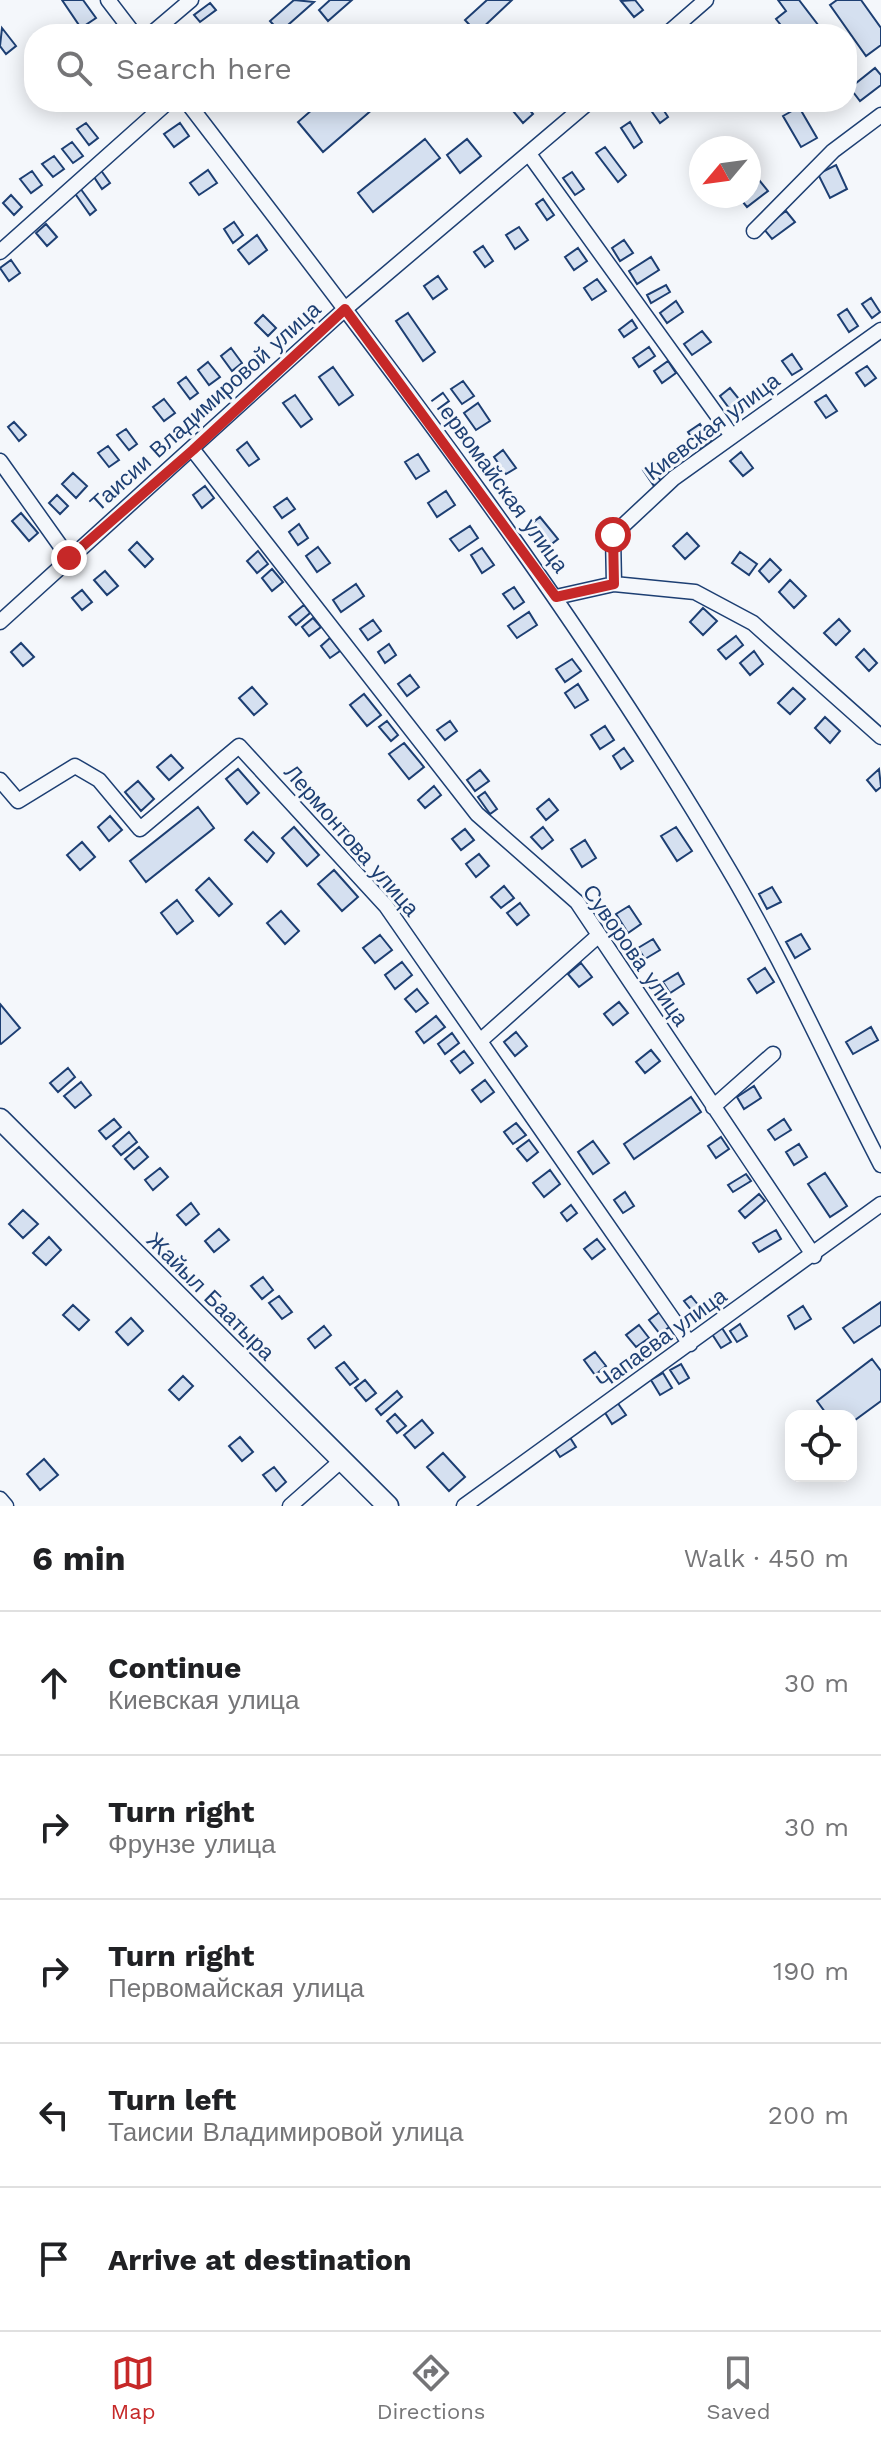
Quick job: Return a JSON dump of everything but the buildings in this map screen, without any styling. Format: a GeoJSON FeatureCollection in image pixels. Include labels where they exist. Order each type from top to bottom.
{"type":"FeatureCollection","features":[{"type":"Feature","properties":{"kind":"highway","name":"Жайыл Баатыра"},"geometry":{"type":"LineString","coordinates":[[0,1119],[388,1506]]}},
{"type":"Feature","properties":{"kind":"street"},"geometry":{"type":"LineString","coordinates":[[108,0],[126,24]]}},
{"type":"Feature","properties":{"kind":"street"},"geometry":{"type":"LineString","coordinates":[[163,24],[191,0]]}},
{"type":"Feature","properties":{"kind":"street"},"geometry":{"type":"LineString","coordinates":[[678,24],[706,0]]}},
{"type":"Feature","properties":{"kind":"street"},"geometry":{"type":"LineString","coordinates":[[0,252],[157,112]]}},
{"type":"Feature","properties":{"kind":"street","name":"Первомайская улица"},"geometry":{"type":"LineString","coordinates":[[195,112],[345,309],[556,597],[726,865],[881,1165]]}},
{"type":"Feature","properties":{"kind":"street","name":"Таисии Владимировой улица"},"geometry":{"type":"LineString","coordinates":[[0,622],[345,309],[577,112]]}},
{"type":"Feature","properties":{"kind":"street"},"geometry":{"type":"LineString","coordinates":[[754,231],[833,151],[881,115]]}},
{"type":"Feature","properties":{"kind":"street"},"geometry":{"type":"LineString","coordinates":[[529,154],[732,436]]}},
{"type":"Feature","properties":{"kind":"street","name":"Киевская улица"},"geometry":{"type":"LineString","coordinates":[[614,584],[613,535],[674,478],[881,330]]}},
{"type":"Feature","properties":{"kind":"street","name":"Суворова улица"},"geometry":{"type":"LineString","coordinates":[[193,450],[477,814],[577,902],[814,1256]]}},
{"type":"Feature","properties":{"kind":"street"},"geometry":{"type":"LineString","coordinates":[[0,461],[69,558]]}},
{"type":"Feature","properties":{"kind":"street"},"geometry":{"type":"LineString","coordinates":[[556,597],[614,584],[695,592],[753,623],[881,737]]}},
{"type":"Feature","properties":{"kind":"street","name":"Лермонтова улица"},"geometry":{"type":"LineString","coordinates":[[0,780],[18,801],[75,766],[99,780],[140,829],[239,746],[386,906],[690,1344]]}},
{"type":"Feature","properties":{"kind":"street"},"geometry":{"type":"LineString","coordinates":[[480,1041],[599,935]]}},
{"type":"Feature","properties":{"kind":"street"},"geometry":{"type":"LineString","coordinates":[[713,1107],[773,1054]]}},
{"type":"Feature","properties":{"kind":"street","name":"Чапаева улица"},"geometry":{"type":"LineString","coordinates":[[464,1506],[814,1256],[881,1204]]}},
{"type":"Feature","properties":{"kind":"street"},"geometry":{"type":"LineString","coordinates":[[290,1506],[342,1460]]}},
{"type":"Feature","properties":{"kind":"street"},"geometry":{"type":"LineString","coordinates":[[0,1499],[6,1506]]}},
{"type":"Feature","properties":{"kind":"route"},"geometry":{"type":"LineString","coordinates":[[69,558],[193,450],[345,309],[556,597],[614,584],[613,535]]}}]}
